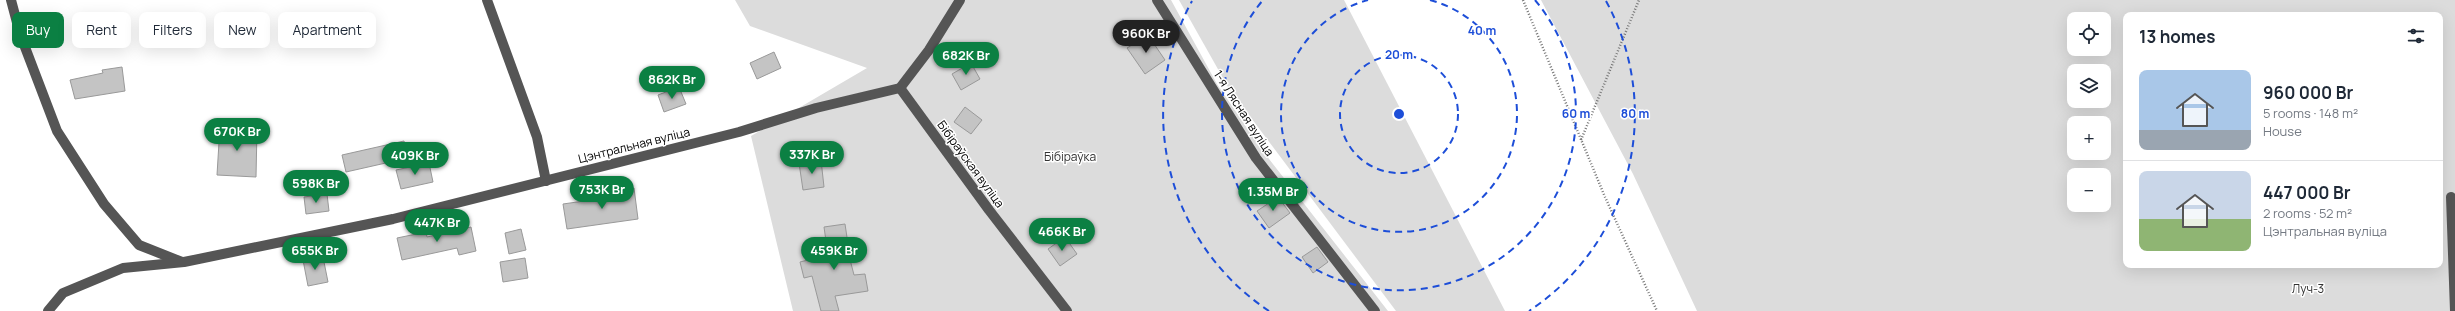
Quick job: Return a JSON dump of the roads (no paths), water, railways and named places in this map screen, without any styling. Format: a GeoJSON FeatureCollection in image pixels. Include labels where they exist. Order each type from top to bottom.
{"type":"FeatureCollection","features":[{"type":"Feature","properties":{"kind":"street"},"geometry":{"type":"LineString","coordinates":[[11,0],[20,34],[57,130],[104,204],[139,245],[184,262]]}},
{"type":"Feature","properties":{"kind":"street"},"geometry":{"type":"LineString","coordinates":[[487,0],[537,137],[546,181]]}},
{"type":"Feature","properties":{"kind":"street"},"geometry":{"type":"LineString","coordinates":[[900,88],[929,50],[960,0]]}},
{"type":"Feature","properties":{"kind":"street","name":"1-я Лясная вуліца"},"geometry":{"type":"LineString","coordinates":[[1157,0],[1256,158],[1375,311]]}},
{"type":"Feature","properties":{"kind":"street","name":"Цэнтральная вуліца"},"geometry":{"type":"LineString","coordinates":[[48,311],[63,293],[123,268],[184,262],[393,219],[739,132],[816,108],[900,88]]}},
{"type":"Feature","properties":{"kind":"street","name":"Бібіраўская вуліца"},"geometry":{"type":"LineString","coordinates":[[900,88],[984,204],[1067,311]]}},
{"type":"Feature","properties":{"kind":"street"},"geometry":{"type":"LineString","coordinates":[[2451,196],[2455,311]]}},
{"type":"Feature","properties":{"kind":"park label","name":"Бібіраўка"},"geometry":{"type":"Point","coordinates":[1070,156]}},
{"type":"Feature","properties":{"kind":"park label","name":"Луч-3"},"geometry":{"type":"Point","coordinates":[2308,288]}}]}
